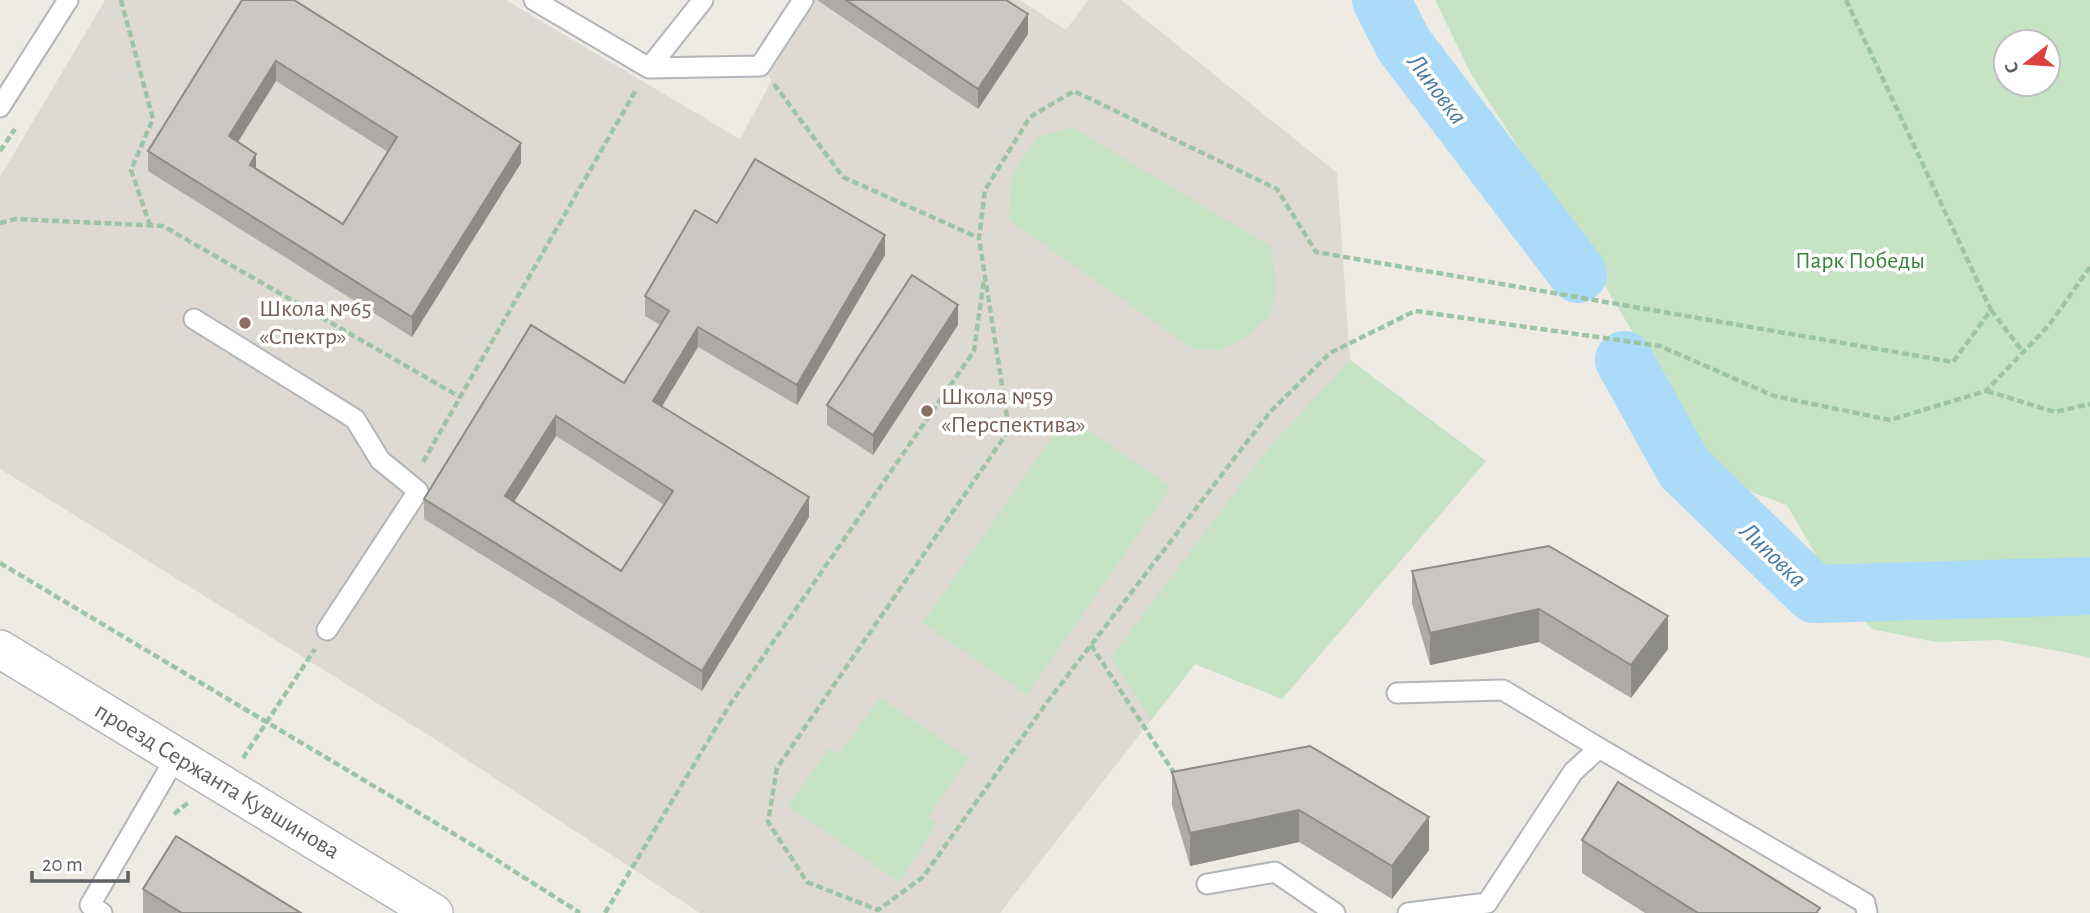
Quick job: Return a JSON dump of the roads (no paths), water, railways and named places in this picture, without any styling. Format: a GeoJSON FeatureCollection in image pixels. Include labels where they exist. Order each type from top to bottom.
{"type":"FeatureCollection","features":[{"type":"Feature","properties":{"kind":"street","name":"проезд Сержанта Кувшинова"},"geometry":{"type":"LineString","coordinates":[[0,649],[434,913]]}},
{"type":"Feature","properties":{"kind":"lane"},"geometry":{"type":"LineString","coordinates":[[0,107],[68,0]]}},
{"type":"Feature","properties":{"kind":"lane"},"geometry":{"type":"LineString","coordinates":[[534,0],[649,68],[761,66],[803,0]]}},
{"type":"Feature","properties":{"kind":"lane"},"geometry":{"type":"LineString","coordinates":[[649,68],[702,0]]}},
{"type":"Feature","properties":{"kind":"lane"},"geometry":{"type":"LineString","coordinates":[[194,319],[355,419],[380,460],[418,491],[327,630]]}},
{"type":"Feature","properties":{"kind":"lane"},"geometry":{"type":"LineString","coordinates":[[1396,693],[1503,690],[1865,903],[1867,913]]}},
{"type":"Feature","properties":{"kind":"lane"},"geometry":{"type":"LineString","coordinates":[[1408,913],[1487,903],[1573,772],[1599,748]]}},
{"type":"Feature","properties":{"kind":"lane"},"geometry":{"type":"LineString","coordinates":[[102,913],[90,905],[176,757]]}},
{"type":"Feature","properties":{"kind":"lane"},"geometry":{"type":"LineString","coordinates":[[1207,884],[1275,872],[1335,913]]}},
{"type":"Feature","properties":{"kind":"waterway","name":"Липовка"},"geometry":{"type":"LineString","coordinates":[[1381,0],[1404,45],[1578,274]]}},
{"type":"Feature","properties":{"kind":"waterway","name":"Липовка"},"geometry":{"type":"LineString","coordinates":[[1624,360],[1684,468],[1814,594],[2090,586]]}},
{"type":"Feature","properties":{"kind":"place","name":"Школа №65 «Спектр»"},"geometry":{"type":"Point","coordinates":[245,323]}},
{"type":"Feature","properties":{"kind":"place","name":"Школа №59 «Перспектива»"},"geometry":{"type":"Point","coordinates":[927,411]}},
{"type":"Feature","properties":{"kind":"park label","name":"Парк Победы"},"geometry":{"type":"Point","coordinates":[1860,261]}}]}
